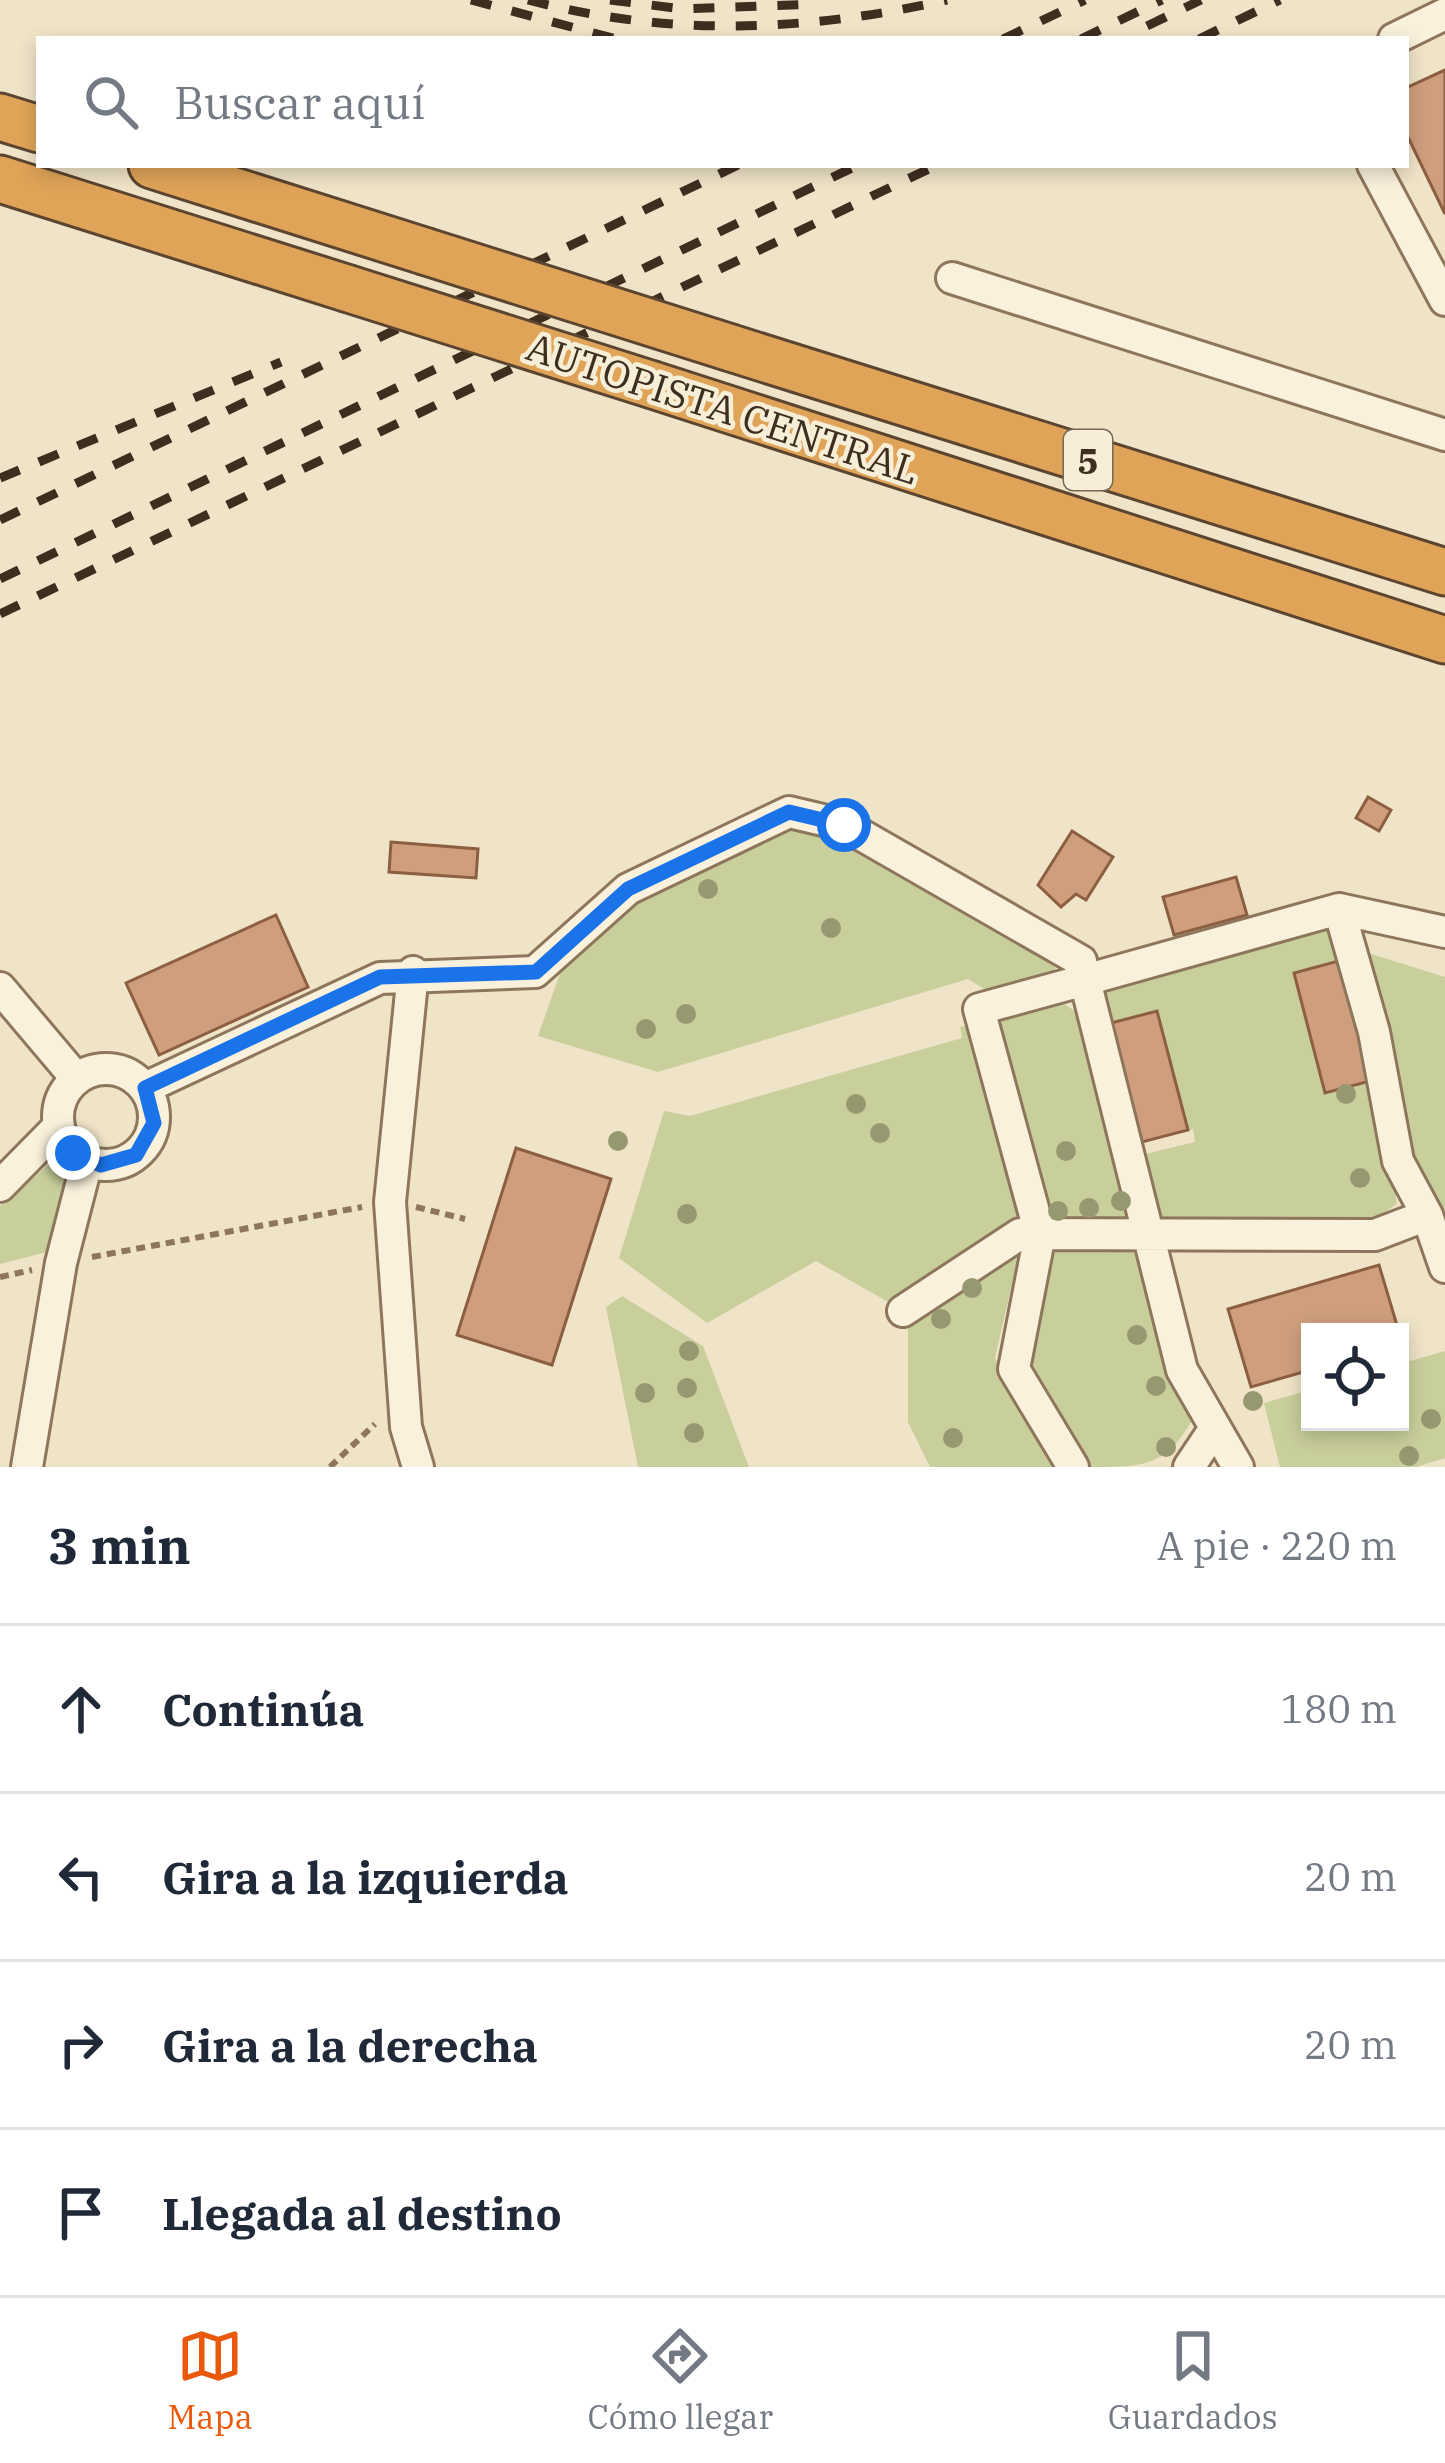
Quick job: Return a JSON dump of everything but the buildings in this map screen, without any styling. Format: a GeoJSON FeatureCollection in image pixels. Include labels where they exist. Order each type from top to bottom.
{"type":"FeatureCollection","features":[{"type":"Feature","properties":{"kind":"highway"},"geometry":{"type":"LineString","coordinates":[[0,117],[36,128]]}},
{"type":"Feature","properties":{"kind":"highway","name":"AUTOPISTA CENTRAL"},"geometry":{"type":"LineString","coordinates":[[161,168],[1445,572]]}},
{"type":"Feature","properties":{"kind":"highway","name":"AUTOPISTA CENTRAL"},"geometry":{"type":"LineString","coordinates":[[0,179],[1445,640]]}},
{"type":"Feature","properties":{"kind":"lane"},"geometry":{"type":"LineString","coordinates":[[1400,36],[1445,14]]}},
{"type":"Feature","properties":{"kind":"lane"},"geometry":{"type":"LineString","coordinates":[[1374,168],[1445,300]]}},
{"type":"Feature","properties":{"kind":"lane"},"geometry":{"type":"LineString","coordinates":[[952,278],[1445,435]]}},
{"type":"Feature","properties":{"kind":"lane"},"geometry":{"type":"LineString","coordinates":[[145,1088],[380,977],[413,972],[482,976],[536,972],[628,889],[789,812],[844,825],[1081,961],[1182,1370],[1238,1467]]}},
{"type":"Feature","properties":{"kind":"lane"},"geometry":{"type":"LineString","coordinates":[[1339,909],[1374,1032],[1398,1161],[1427,1215],[1445,1267]]}},
{"type":"Feature","properties":{"kind":"lane"},"geometry":{"type":"LineString","coordinates":[[1073,1467],[1014,1369],[1040,1234],[980,1009],[1339,909],[1445,932]]}},
{"type":"Feature","properties":{"kind":"lane"},"geometry":{"type":"LineString","coordinates":[[413,972],[390,1202],[404,1396],[418,1467]]}},
{"type":"Feature","properties":{"kind":"lane"},"geometry":{"type":"LineString","coordinates":[[0,988],[76,1078]]}},
{"type":"Feature","properties":{"kind":"lane"},"geometry":{"type":"LineString","coordinates":[[105,1068],[133,1076],[145,1088],[154,1123],[148,1142],[118,1164],[87,1162],[73,1153],[58,1127],[57,1110],[76,1078],[105,1068]]}},
{"type":"Feature","properties":{"kind":"lane"},"geometry":{"type":"LineString","coordinates":[[0,1186],[58,1127]]}},
{"type":"Feature","properties":{"kind":"lane"},"geometry":{"type":"LineString","coordinates":[[27,1467],[61,1263],[87,1162]]}},
{"type":"Feature","properties":{"kind":"lane"},"geometry":{"type":"LineString","coordinates":[[903,1311],[1020,1234],[1375,1235],[1427,1215]]}},
{"type":"Feature","properties":{"kind":"lane"},"geometry":{"type":"LineString","coordinates":[[1189,1467],[1215,1428]]}},
{"type":"Feature","properties":{"kind":"path"},"geometry":{"type":"LineString","coordinates":[[0,1277],[390,1202],[465,1219]]}},
{"type":"Feature","properties":{"kind":"path"},"geometry":{"type":"LineString","coordinates":[[330,1467],[404,1396]]}},
{"type":"Feature","properties":{"kind":"green space"},"geometry":{"type":"Polygon","coordinates":[[[814,823],[1054,958],[1056,976],[989,992],[968,979],[658,1072],[538,1036],[564,962],[630,897],[796,824],[814,823]]]}},
{"type":"Feature","properties":{"kind":"green space"},"geometry":{"type":"Polygon","coordinates":[[[1320,924],[1333,927],[1342,960],[1294,973],[1325,1092],[1374,1080],[1397,1204],[1370,1222],[1167,1222],[1156,1213],[1141,1155],[1195,1142],[1193,1129],[1188,1130],[1157,1012],[1111,1023],[1100,986],[1320,924]]]}},
{"type":"Feature","properties":{"kind":"green space"},"geometry":{"type":"Polygon","coordinates":[[[1365,952],[1445,977],[1445,1233],[1430,1186],[1402,1150],[1365,952]]]}},
{"type":"Feature","properties":{"kind":"green space"},"geometry":{"type":"Polygon","coordinates":[[[1058,1000],[1078,1013],[1134,1217],[1051,1225],[995,1029],[1004,1018],[1058,1000]]]}},
{"type":"Feature","properties":{"kind":"green space"},"geometry":{"type":"Polygon","coordinates":[[[971,1025],[1024,1210],[890,1303],[816,1261],[707,1323],[619,1258],[664,1111],[690,1116],[962,1038],[960,1027],[971,1025]]]}},
{"type":"Feature","properties":{"kind":"green space"},"geometry":{"type":"Polygon","coordinates":[[[56,1158],[67,1165],[51,1251],[0,1264],[0,1206],[56,1158]]]}},
{"type":"Feature","properties":{"kind":"green space"},"geometry":{"type":"Polygon","coordinates":[[[1144,1243],[1164,1362],[1194,1417],[1174,1446],[1152,1461],[1089,1467],[1021,1362],[1049,1245],[1144,1243]]]}},
{"type":"Feature","properties":{"kind":"green space"},"geometry":{"type":"Polygon","coordinates":[[[1018,1258],[995,1358],[1061,1467],[930,1467],[908,1422],[908,1322],[1006,1259],[1018,1258]]]}},
{"type":"Feature","properties":{"kind":"green space"},"geometry":{"type":"Polygon","coordinates":[[[622,1296],[703,1346],[749,1467],[638,1467],[606,1307],[622,1296]]]}},
{"type":"Feature","properties":{"kind":"green space"},"geometry":{"type":"Polygon","coordinates":[[[1445,1351],[1445,1458],[1416,1467],[1280,1467],[1264,1403],[1301,1393],[1301,1431],[1409,1431],[1409,1361],[1445,1351]]]}},
{"type":"Feature","properties":{"kind":"railway"},"geometry":{"type":"LineString","coordinates":[[471,0],[605,36]]}},
{"type":"Feature","properties":{"kind":"railway"},"geometry":{"type":"LineString","coordinates":[[528,0],[633,20],[737,26],[842,19],[947,0]]}},
{"type":"Feature","properties":{"kind":"railway"},"geometry":{"type":"LineString","coordinates":[[610,0],[683,9],[816,4]]}},
{"type":"Feature","properties":{"kind":"railway"},"geometry":{"type":"LineString","coordinates":[[1009,36],[1085,0]]}},
{"type":"Feature","properties":{"kind":"railway"},"geometry":{"type":"LineString","coordinates":[[1087,36],[1162,0]]}},
{"type":"Feature","properties":{"kind":"railway"},"geometry":{"type":"LineString","coordinates":[[1147,26],[1201,0]]}},
{"type":"Feature","properties":{"kind":"railway"},"geometry":{"type":"LineString","coordinates":[[1205,36],[1280,0]]}},
{"type":"Feature","properties":{"kind":"railway"},"geometry":{"type":"LineString","coordinates":[[0,520],[732,168]]}},
{"type":"Feature","properties":{"kind":"railway"},"geometry":{"type":"LineString","coordinates":[[0,579],[852,168]]}},
{"type":"Feature","properties":{"kind":"railway"},"geometry":{"type":"LineString","coordinates":[[0,614],[931,168]]}},
{"type":"Feature","properties":{"kind":"railway"},"geometry":{"type":"LineString","coordinates":[[0,478],[281,362]]}},
{"type":"Feature","properties":{"kind":"route"},"geometry":{"type":"LineString","coordinates":[[73,1153],[101,1165],[118,1164],[136,1155],[148,1142],[154,1123],[145,1088],[380,977],[413,972],[482,976],[536,972],[628,889],[789,812],[844,825]]}}]}
